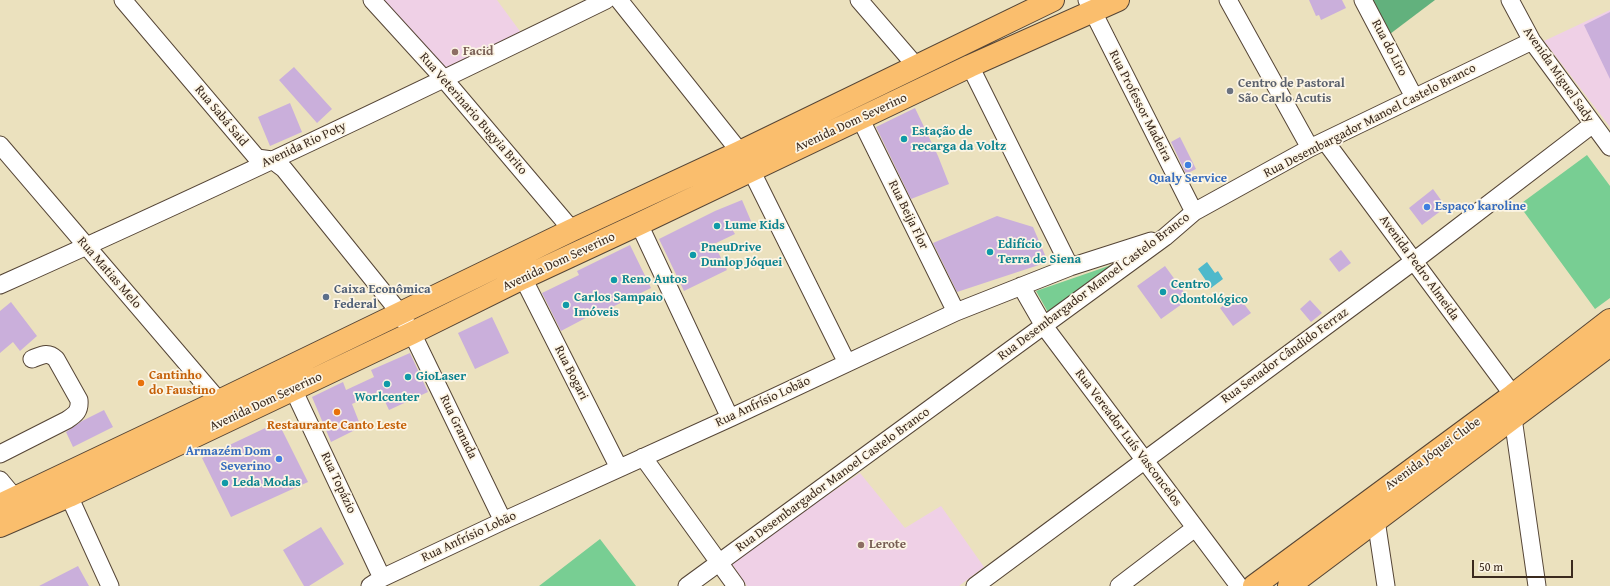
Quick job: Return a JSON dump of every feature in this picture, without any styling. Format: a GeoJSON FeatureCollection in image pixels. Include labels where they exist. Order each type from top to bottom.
{"type":"FeatureCollection","features":[{"type":"Feature","properties":{"kind":"main road","name":"Avenida Dom Severino"},"geometry":{"type":"LineString","coordinates":[[8,501],[219,401],[572,230],[740,152],[1053,0]]}},
{"type":"Feature","properties":{"kind":"main road","name":"Avenida Dom Severino"},"geometry":{"type":"LineString","coordinates":[[0,526],[69,496],[412,333],[523,278],[970,66],[1089,5],[1118,0]]}},
{"type":"Feature","properties":{"kind":"main road","name":"Avenida Jóquei Clube"},"geometry":{"type":"LineString","coordinates":[[1254,586],[1513,395],[1610,320]]}},
{"type":"Feature","properties":{"kind":"main road","name":"Avenida Jóquei Clube"},"geometry":{"type":"LineString","coordinates":[[1289,586],[1610,345]]}},
{"type":"Feature","properties":{"kind":"street","name":"Rua Sabá Said"},"geometry":{"type":"LineString","coordinates":[[123,0],[257,158],[272,160],[284,169],[400,313]]}},
{"type":"Feature","properties":{"kind":"street","name":"Rua Veterinario Bugyia Brito"},"geometry":{"type":"LineString","coordinates":[[372,0],[444,79],[572,230]]}},
{"type":"Feature","properties":{"kind":"street","name":"Avenida Rio Poty"},"geometry":{"type":"LineString","coordinates":[[0,285],[272,160],[444,79],[606,0]]}},
{"type":"Feature","properties":{"kind":"street"},"geometry":{"type":"LineString","coordinates":[[619,0],[740,152]]}},
{"type":"Feature","properties":{"kind":"street"},"geometry":{"type":"LineString","coordinates":[[859,0],[916,66]]}},
{"type":"Feature","properties":{"kind":"street","name":"Avenida Pedro Almeida"},"geometry":{"type":"LineString","coordinates":[[1228,0],[1318,145],[1414,261],[1513,395]]}},
{"type":"Feature","properties":{"kind":"street","name":"Rua do Liro"},"geometry":{"type":"LineString","coordinates":[[1363,0],[1414,97]]}},
{"type":"Feature","properties":{"kind":"street","name":"Avenida Miguel Sady"},"geometry":{"type":"LineString","coordinates":[[1510,0],[1532,41],[1610,147]]}},
{"type":"Feature","properties":{"kind":"street","name":"Rua Professor Madeira"},"geometry":{"type":"LineString","coordinates":[[1089,5],[1194,212]]}},
{"type":"Feature","properties":{"kind":"street","name":"Rua Desembargador Manoel Castelo Branco"},"geometry":{"type":"LineString","coordinates":[[687,586],[1165,237],[1194,212],[1318,145],[1414,97],[1532,41]]}},
{"type":"Feature","properties":{"kind":"street"},"geometry":{"type":"LineString","coordinates":[[970,66],[1070,267]]}},
{"type":"Feature","properties":{"kind":"street","name":"Rua Beija Flor"},"geometry":{"type":"LineString","coordinates":[[860,118],[956,312]]}},
{"type":"Feature","properties":{"kind":"street","name":"Rua Senador Cândido Ferraz"},"geometry":{"type":"LineString","coordinates":[[975,586],[1414,261],[1592,124]]}},
{"type":"Feature","properties":{"kind":"street","name":"Rua Matias Melo"},"geometry":{"type":"LineString","coordinates":[[0,145],[219,401]]}},
{"type":"Feature","properties":{"kind":"street"},"geometry":{"type":"LineString","coordinates":[[751,170],[847,363]]}},
{"type":"Feature","properties":{"kind":"street"},"geometry":{"type":"LineString","coordinates":[[639,224],[730,418]]}},
{"type":"Feature","properties":{"kind":"street","name":"Rua Anfrísio Lobão"},"geometry":{"type":"LineString","coordinates":[[376,582],[503,521],[730,418],[956,312],[1070,267],[1165,237]]}},
{"type":"Feature","properties":{"kind":"street","name":"Rua Bogari"},"geometry":{"type":"LineString","coordinates":[[523,278],[619,468]]}},
{"type":"Feature","properties":{"kind":"street","name":"Rua Vereador Luís Vasconcelos"},"geometry":{"type":"LineString","coordinates":[[1021,286],[1044,326],[1239,586]]}},
{"type":"Feature","properties":{"kind":"street","name":"Rua Granada"},"geometry":{"type":"LineString","coordinates":[[400,313],[412,333],[503,521]]}},
{"type":"Feature","properties":{"kind":"street"},"geometry":{"type":"LineString","coordinates":[[0,454],[67,420],[76,414],[80,408],[79,400],[56,359],[52,355],[47,354],[32,359]]}},
{"type":"Feature","properties":{"kind":"street","name":"Rua Topázio"},"geometry":{"type":"LineString","coordinates":[[293,389],[376,582]]}},
{"type":"Feature","properties":{"kind":"street"},"geometry":{"type":"LineString","coordinates":[[1513,395],[1513,418],[1537,586]]}},
{"type":"Feature","properties":{"kind":"street"},"geometry":{"type":"LineString","coordinates":[[643,457],[736,586]]}},
{"type":"Feature","properties":{"kind":"street"},"geometry":{"type":"LineString","coordinates":[[0,480],[8,501]]}},
{"type":"Feature","properties":{"kind":"street"},"geometry":{"type":"LineString","coordinates":[[69,496],[110,586]]}},
{"type":"Feature","properties":{"kind":"street"},"geometry":{"type":"LineString","coordinates":[[1376,520],[1386,586]]}},
{"type":"Feature","properties":{"kind":"street"},"geometry":{"type":"LineString","coordinates":[[1119,586],[1195,528]]}},
{"type":"Feature","properties":{"kind":"shaded area","name":"Facid"},"geometry":{"type":"Polygon","coordinates":[[[382,0],[497,0],[522,34],[443,71],[382,0]]]}},
{"type":"Feature","properties":{"kind":"shaded area"},"geometry":{"type":"Polygon","coordinates":[[[1610,10],[1610,127],[1544,41],[1610,10]]]}},
{"type":"Feature","properties":{"kind":"shaded area","name":"Lerote"},"geometry":{"type":"Polygon","coordinates":[[[860,473],[905,528],[941,506],[984,567],[959,586],[747,586],[730,561],[860,473]]]}},
{"type":"Feature","properties":{"kind":"green space"},"geometry":{"type":"Polygon","coordinates":[[[1369,0],[1435,0],[1386,37],[1369,0]]]}},
{"type":"Feature","properties":{"kind":"green space"},"geometry":{"type":"Polygon","coordinates":[[[1587,155],[1610,186],[1610,298],[1595,309],[1519,205],[1587,155]]]}},
{"type":"Feature","properties":{"kind":"green space"},"geometry":{"type":"Polygon","coordinates":[[[1123,261],[1049,314],[1036,291],[1123,261]]]}},
{"type":"Feature","properties":{"kind":"green space"},"geometry":{"type":"Polygon","coordinates":[[[600,539],[636,586],[539,586],[600,539]]]}},
{"type":"Feature","properties":{"kind":"water"},"geometry":{"type":"Polygon","coordinates":[[[1207,262],[1215,273],[1218,271],[1223,279],[1211,288],[1198,269],[1207,262]]]}},
{"type":"Feature","properties":{"kind":"building"},"geometry":{"type":"Polygon","coordinates":[[[1309,0],[1342,0],[1346,8],[1321,20],[1319,15],[1316,16],[1309,0]]]}},
{"type":"Feature","properties":{"kind":"building"},"geometry":{"type":"Polygon","coordinates":[[[1610,12],[1610,79],[1584,25],[1610,12]]]}},
{"type":"Feature","properties":{"kind":"building"},"geometry":{"type":"Polygon","coordinates":[[[294,67],[332,109],[317,123],[279,80],[294,67]]]}},
{"type":"Feature","properties":{"kind":"building"},"geometry":{"type":"Polygon","coordinates":[[[290,103],[302,132],[270,146],[258,117],[290,103]]]}},
{"type":"Feature","properties":{"kind":"building"},"geometry":{"type":"Polygon","coordinates":[[[915,108],[938,156],[949,184],[911,199],[876,127],[915,108]]]}},
{"type":"Feature","properties":{"kind":"building"},"geometry":{"type":"Polygon","coordinates":[[[1180,137],[1196,169],[1186,174],[1171,142],[1180,137]]]}},
{"type":"Feature","properties":{"kind":"building","name":"Espaço karoline"},"geometry":{"type":"Polygon","coordinates":[[[1433,189],[1446,207],[1422,225],[1409,208],[1433,189]]]}},
{"type":"Feature","properties":{"kind":"building","name":"PneuDrive Dunlop Jóquei"},"geometry":{"type":"Polygon","coordinates":[[[742,200],[751,221],[732,229],[735,234],[714,244],[727,270],[684,291],[659,239],[715,211],[742,200]]]}},
{"type":"Feature","properties":{"kind":"building","name":"Edifício Terra de Siena"},"geometry":{"type":"Polygon","coordinates":[[[997,216],[1033,227],[1048,262],[957,292],[933,243],[997,216]]]}},
{"type":"Feature","properties":{"kind":"building","name":"Reno Autos"},"geometry":{"type":"Polygon","coordinates":[[[630,245],[651,288],[598,314],[597,312],[561,331],[542,293],[579,275],[577,271],[630,245]]]}},
{"type":"Feature","properties":{"kind":"building"},"geometry":{"type":"Polygon","coordinates":[[[1341,250],[1351,263],[1339,272],[1329,259],[1341,250]]]}},
{"type":"Feature","properties":{"kind":"building","name":"Centro Odontológico"},"geometry":{"type":"Polygon","coordinates":[[[1165,266],[1189,299],[1161,319],[1137,286],[1165,266]]]}},
{"type":"Feature","properties":{"kind":"building"},"geometry":{"type":"Polygon","coordinates":[[[1237,295],[1251,313],[1233,326],[1220,308],[1237,295]]]}},
{"type":"Feature","properties":{"kind":"building"},"geometry":{"type":"Polygon","coordinates":[[[1310,300],[1322,313],[1311,322],[1300,309],[1310,300]]]}},
{"type":"Feature","properties":{"kind":"building"},"geometry":{"type":"Polygon","coordinates":[[[11,302],[37,336],[20,351],[13,342],[0,353],[0,311],[11,302]]]}},
{"type":"Feature","properties":{"kind":"building"},"geometry":{"type":"Polygon","coordinates":[[[492,317],[509,353],[475,369],[458,333],[492,317]]]}},
{"type":"Feature","properties":{"kind":"building"},"geometry":{"type":"Polygon","coordinates":[[[410,353],[428,392],[389,410],[380,391],[352,404],[361,427],[331,442],[312,397],[343,382],[346,390],[374,377],[371,370],[410,353]]]}},
{"type":"Feature","properties":{"kind":"building"},"geometry":{"type":"Polygon","coordinates":[[[104,410],[113,427],[73,447],[66,432],[82,421],[104,410]]]}},
{"type":"Feature","properties":{"kind":"building"},"geometry":{"type":"Polygon","coordinates":[[[278,422],[308,482],[231,517],[202,458],[278,422]]]}},
{"type":"Feature","properties":{"kind":"building"},"geometry":{"type":"Polygon","coordinates":[[[321,527],[344,564],[309,586],[304,586],[283,550],[321,527]]]}},
{"type":"Feature","properties":{"kind":"building"},"geometry":{"type":"Polygon","coordinates":[[[78,566],[89,586],[39,586],[78,566]]]}},
{"type":"Feature","properties":{"kind":"place","name":"Facid"},"geometry":{"type":"Point","coordinates":[455,52]}},
{"type":"Feature","properties":{"kind":"place","name":"Centro de Pastoral São Carlo Acutis"},"geometry":{"type":"Point","coordinates":[1230,91]}},
{"type":"Feature","properties":{"kind":"place","name":"Estação de recarga da Voltz"},"geometry":{"type":"Point","coordinates":[904,139]}},
{"type":"Feature","properties":{"kind":"place","name":"Qualy Service"},"geometry":{"type":"Point","coordinates":[1188,165]}},
{"type":"Feature","properties":{"kind":"place","name":"Espaço karoline"},"geometry":{"type":"Point","coordinates":[1427,207]}},
{"type":"Feature","properties":{"kind":"place","name":"Lume Kids"},"geometry":{"type":"Point","coordinates":[717,226]}},
{"type":"Feature","properties":{"kind":"place","name":"Edifício Terra de Siena"},"geometry":{"type":"Point","coordinates":[990,252]}},
{"type":"Feature","properties":{"kind":"place","name":"PneuDrive Dunlop Jóquei"},"geometry":{"type":"Point","coordinates":[693,255]}},
{"type":"Feature","properties":{"kind":"place","name":"Reno Autos"},"geometry":{"type":"Point","coordinates":[614,280]}},
{"type":"Feature","properties":{"kind":"place","name":"Centro Odontológico"},"geometry":{"type":"Point","coordinates":[1163,292]}},
{"type":"Feature","properties":{"kind":"place","name":"Caixa Econômica Federal"},"geometry":{"type":"Point","coordinates":[326,297]}},
{"type":"Feature","properties":{"kind":"place","name":"Carlos Sampaio Imóveis"},"geometry":{"type":"Point","coordinates":[566,305]}},
{"type":"Feature","properties":{"kind":"place","name":"GioLaser"},"geometry":{"type":"Point","coordinates":[408,377]}},
{"type":"Feature","properties":{"kind":"place","name":"Cantinho do Faustino"},"geometry":{"type":"Point","coordinates":[141,383]}},
{"type":"Feature","properties":{"kind":"place","name":"Worlcenter"},"geometry":{"type":"Point","coordinates":[387,384]}},
{"type":"Feature","properties":{"kind":"place","name":"Restaurante Canto Leste"},"geometry":{"type":"Point","coordinates":[337,412]}},
{"type":"Feature","properties":{"kind":"place","name":"Armazém Dom Severino"},"geometry":{"type":"Point","coordinates":[279,459]}},
{"type":"Feature","properties":{"kind":"place","name":"Leda Modas"},"geometry":{"type":"Point","coordinates":[225,483]}},
{"type":"Feature","properties":{"kind":"place","name":"Lerote"},"geometry":{"type":"Point","coordinates":[861,545]}}]}
